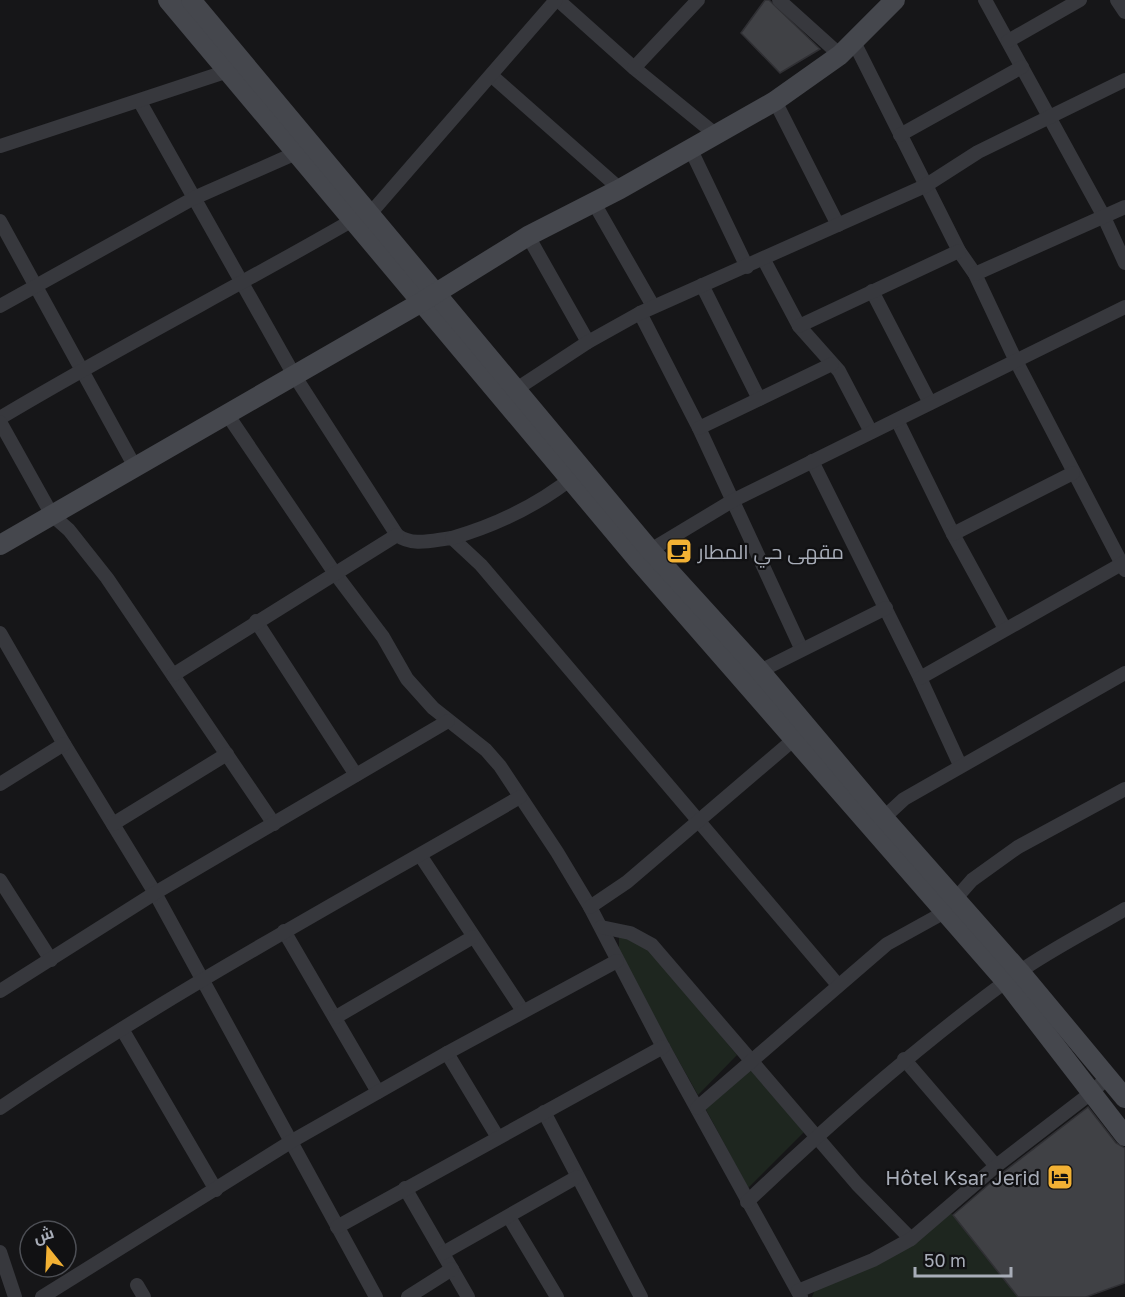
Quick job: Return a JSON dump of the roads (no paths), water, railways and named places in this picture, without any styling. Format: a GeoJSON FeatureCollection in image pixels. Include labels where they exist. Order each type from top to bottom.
{"type":"FeatureCollection","features":[{"type":"Feature","properties":{"kind":"street"},"geometry":{"type":"LineString","coordinates":[[168,0],[237,67],[360,218],[643,555],[802,733],[950,907],[1125,1098]]}},
{"type":"Feature","properties":{"kind":"street"},"geometry":{"type":"LineString","coordinates":[[191,0],[296,153],[329,179]]}},
{"type":"Feature","properties":{"kind":"street"},"geometry":{"type":"LineString","coordinates":[[274,824],[86,550],[52,515],[0,420],[82,369],[360,218],[492,76],[557,0],[634,68],[715,134]]}},
{"type":"Feature","properties":{"kind":"street"},"geometry":{"type":"LineString","coordinates":[[634,68],[698,0]]}},
{"type":"Feature","properties":{"kind":"street"},"geometry":{"type":"LineString","coordinates":[[779,0],[847,48],[900,135],[959,251],[975,273],[1015,359],[1073,473],[1124,565],[920,678]]}},
{"type":"Feature","properties":{"kind":"street"},"geometry":{"type":"LineString","coordinates":[[0,545],[427,298],[528,236],[620,189],[775,101],[847,48],[895,0]]}},
{"type":"Feature","properties":{"kind":"street"},"geometry":{"type":"LineString","coordinates":[[985,0],[1103,215],[1125,263]]}},
{"type":"Feature","properties":{"kind":"street"},"geometry":{"type":"LineString","coordinates":[[1008,40],[1080,0]]}},
{"type":"Feature","properties":{"kind":"street"},"geometry":{"type":"LineString","coordinates":[[1117,0],[1125,12]]}},
{"type":"Feature","properties":{"kind":"street"},"geometry":{"type":"LineString","coordinates":[[0,146],[140,102],[237,67]]}},
{"type":"Feature","properties":{"kind":"street"},"geometry":{"type":"LineString","coordinates":[[900,135],[1022,68]]}},
{"type":"Feature","properties":{"kind":"street"},"geometry":{"type":"LineString","coordinates":[[492,76],[620,189]]}},
{"type":"Feature","properties":{"kind":"street"},"geometry":{"type":"LineString","coordinates":[[509,394],[588,342],[653,306],[764,260],[926,186],[978,152],[1050,119],[1125,80]]}},
{"type":"Feature","properties":{"kind":"street"},"geometry":{"type":"LineString","coordinates":[[775,101],[838,225]]}},
{"type":"Feature","properties":{"kind":"street"},"geometry":{"type":"LineString","coordinates":[[140,102],[294,375],[397,535],[404,540],[419,543],[452,538],[493,525],[546,498],[576,474]]}},
{"type":"Feature","properties":{"kind":"street"},"geometry":{"type":"LineString","coordinates":[[690,148],[747,267]]}},
{"type":"Feature","properties":{"kind":"street"},"geometry":{"type":"LineString","coordinates":[[0,306],[194,198],[296,153]]}},
{"type":"Feature","properties":{"kind":"street"},"geometry":{"type":"LineString","coordinates":[[594,202],[653,306]]}},
{"type":"Feature","properties":{"kind":"street"},"geometry":{"type":"LineString","coordinates":[[975,273],[1125,207]]}},
{"type":"Feature","properties":{"kind":"street"},"geometry":{"type":"LineString","coordinates":[[0,221],[135,467]]}},
{"type":"Feature","properties":{"kind":"street"},"geometry":{"type":"LineString","coordinates":[[528,236],[588,342]]}},
{"type":"Feature","properties":{"kind":"street"},"geometry":{"type":"LineString","coordinates":[[799,326],[959,251]]}},
{"type":"Feature","properties":{"kind":"street"},"geometry":{"type":"LineString","coordinates":[[764,260],[799,326],[832,364],[871,432]]}},
{"type":"Feature","properties":{"kind":"street"},"geometry":{"type":"LineString","coordinates":[[702,285],[759,399]]}},
{"type":"Feature","properties":{"kind":"street"},"geometry":{"type":"LineString","coordinates":[[872,291],[930,403]]}},
{"type":"Feature","properties":{"kind":"street"},"geometry":{"type":"LineString","coordinates":[[643,555],[732,501],[1015,359],[1122,309],[1125,324]]}},
{"type":"Feature","properties":{"kind":"street"},"geometry":{"type":"LineString","coordinates":[[640,313],[699,428],[801,648]]}},
{"type":"Feature","properties":{"kind":"street"},"geometry":{"type":"LineString","coordinates":[[699,428],[832,364]]}},
{"type":"Feature","properties":{"kind":"street"},"geometry":{"type":"LineString","coordinates":[[227,414],[334,572],[383,637],[407,679],[420,696],[486,750],[520,796],[590,907],[616,961],[799,1294],[873,1260],[911,1239],[996,1166],[1091,1094],[1108,1077]]}},
{"type":"Feature","properties":{"kind":"street"},"geometry":{"type":"LineString","coordinates":[[897,420],[953,534],[1005,630]]}},
{"type":"Feature","properties":{"kind":"street"},"geometry":{"type":"LineString","coordinates":[[812,461],[886,608],[960,765]]}},
{"type":"Feature","properties":{"kind":"street"},"geometry":{"type":"LineString","coordinates":[[953,534],[1073,473]]}},
{"type":"Feature","properties":{"kind":"street"},"geometry":{"type":"LineString","coordinates":[[173,675],[334,572],[397,535]]}},
{"type":"Feature","properties":{"kind":"street"},"geometry":{"type":"LineString","coordinates":[[452,538],[480,565],[699,819],[838,985]]}},
{"type":"Feature","properties":{"kind":"street"},"geometry":{"type":"LineString","coordinates":[[643,555],[760,671],[802,733]]}},
{"type":"Feature","properties":{"kind":"street"},"geometry":{"type":"LineString","coordinates":[[760,671],[801,648],[886,608]]}},
{"type":"Feature","properties":{"kind":"street"},"geometry":{"type":"LineString","coordinates":[[256,621],[356,776]]}},
{"type":"Feature","properties":{"kind":"street"},"geometry":{"type":"LineString","coordinates":[[0,633],[63,744],[154,893],[376,1297]]}},
{"type":"Feature","properties":{"kind":"street"},"geometry":{"type":"LineString","coordinates":[[878,824],[904,799],[960,765],[1125,673]]}},
{"type":"Feature","properties":{"kind":"street"},"geometry":{"type":"LineString","coordinates":[[0,991],[154,893],[448,721]]}},
{"type":"Feature","properties":{"kind":"street"},"geometry":{"type":"LineString","coordinates":[[590,907],[627,882],[802,733]]}},
{"type":"Feature","properties":{"kind":"street"},"geometry":{"type":"LineString","coordinates":[[0,784],[63,744]]}},
{"type":"Feature","properties":{"kind":"street"},"geometry":{"type":"LineString","coordinates":[[113,824],[227,754]]}},
{"type":"Feature","properties":{"kind":"street"},"geometry":{"type":"LineString","coordinates":[[697,1108],[748,1060],[887,944],[950,907],[972,880],[1018,847],[1125,789]]}},
{"type":"Feature","properties":{"kind":"street"},"geometry":{"type":"LineString","coordinates":[[0,1108],[202,980],[520,796]]}},
{"type":"Feature","properties":{"kind":"street"},"geometry":{"type":"LineString","coordinates":[[420,855],[523,1011]]}},
{"type":"Feature","properties":{"kind":"street"},"geometry":{"type":"LineString","coordinates":[[0,880],[51,960]]}},
{"type":"Feature","properties":{"kind":"street"},"geometry":{"type":"LineString","coordinates":[[747,1202],[816,1136],[904,1059],[1013,977],[1125,909]]}},
{"type":"Feature","properties":{"kind":"street"},"geometry":{"type":"LineString","coordinates":[[601,927],[630,933],[651,945],[857,1184],[911,1239]]}},
{"type":"Feature","properties":{"kind":"street"},"geometry":{"type":"LineString","coordinates":[[284,932],[378,1092]]}},
{"type":"Feature","properties":{"kind":"street"},"geometry":{"type":"LineString","coordinates":[[336,1017],[473,937]]}},
{"type":"Feature","properties":{"kind":"street"},"geometry":{"type":"LineString","coordinates":[[42,1297],[292,1141],[616,961]]}},
{"type":"Feature","properties":{"kind":"street"},"geometry":{"type":"LineString","coordinates":[[1013,977],[1091,1094],[1125,1136]]}},
{"type":"Feature","properties":{"kind":"street"},"geometry":{"type":"LineString","coordinates":[[123,1029],[216,1190]]}},
{"type":"Feature","properties":{"kind":"street"},"geometry":{"type":"LineString","coordinates":[[337,1227],[663,1047]]}},
{"type":"Feature","properties":{"kind":"street"},"geometry":{"type":"LineString","coordinates":[[447,1053],[497,1137]]}},
{"type":"Feature","properties":{"kind":"street"},"geometry":{"type":"LineString","coordinates":[[904,1059],[996,1166]]}},
{"type":"Feature","properties":{"kind":"street"},"geometry":{"type":"LineString","coordinates":[[544,1112],[641,1297]]}},
{"type":"Feature","properties":{"kind":"street"},"geometry":{"type":"LineString","coordinates":[[443,1253],[578,1177]]}},
{"type":"Feature","properties":{"kind":"street"},"geometry":{"type":"LineString","coordinates":[[405,1188],[468,1297]]}},
{"type":"Feature","properties":{"kind":"street"},"geometry":{"type":"LineString","coordinates":[[509,1217],[551,1295]]}},
{"type":"Feature","properties":{"kind":"street"},"geometry":{"type":"LineString","coordinates":[[0,1252],[15,1297]]}},
{"type":"Feature","properties":{"kind":"street"},"geometry":{"type":"LineString","coordinates":[[408,1297],[452,1269]]}},
{"type":"Feature","properties":{"kind":"street"},"geometry":{"type":"LineString","coordinates":[[137,1284],[144,1297]]}},
{"type":"Feature","properties":{"kind":"place","name":"مقهى حي المطار"},"geometry":{"type":"Point","coordinates":[679,551]}},
{"type":"Feature","properties":{"kind":"place","name":"Hôtel Ksar Jerid"},"geometry":{"type":"Point","coordinates":[1060,1177]}}]}
